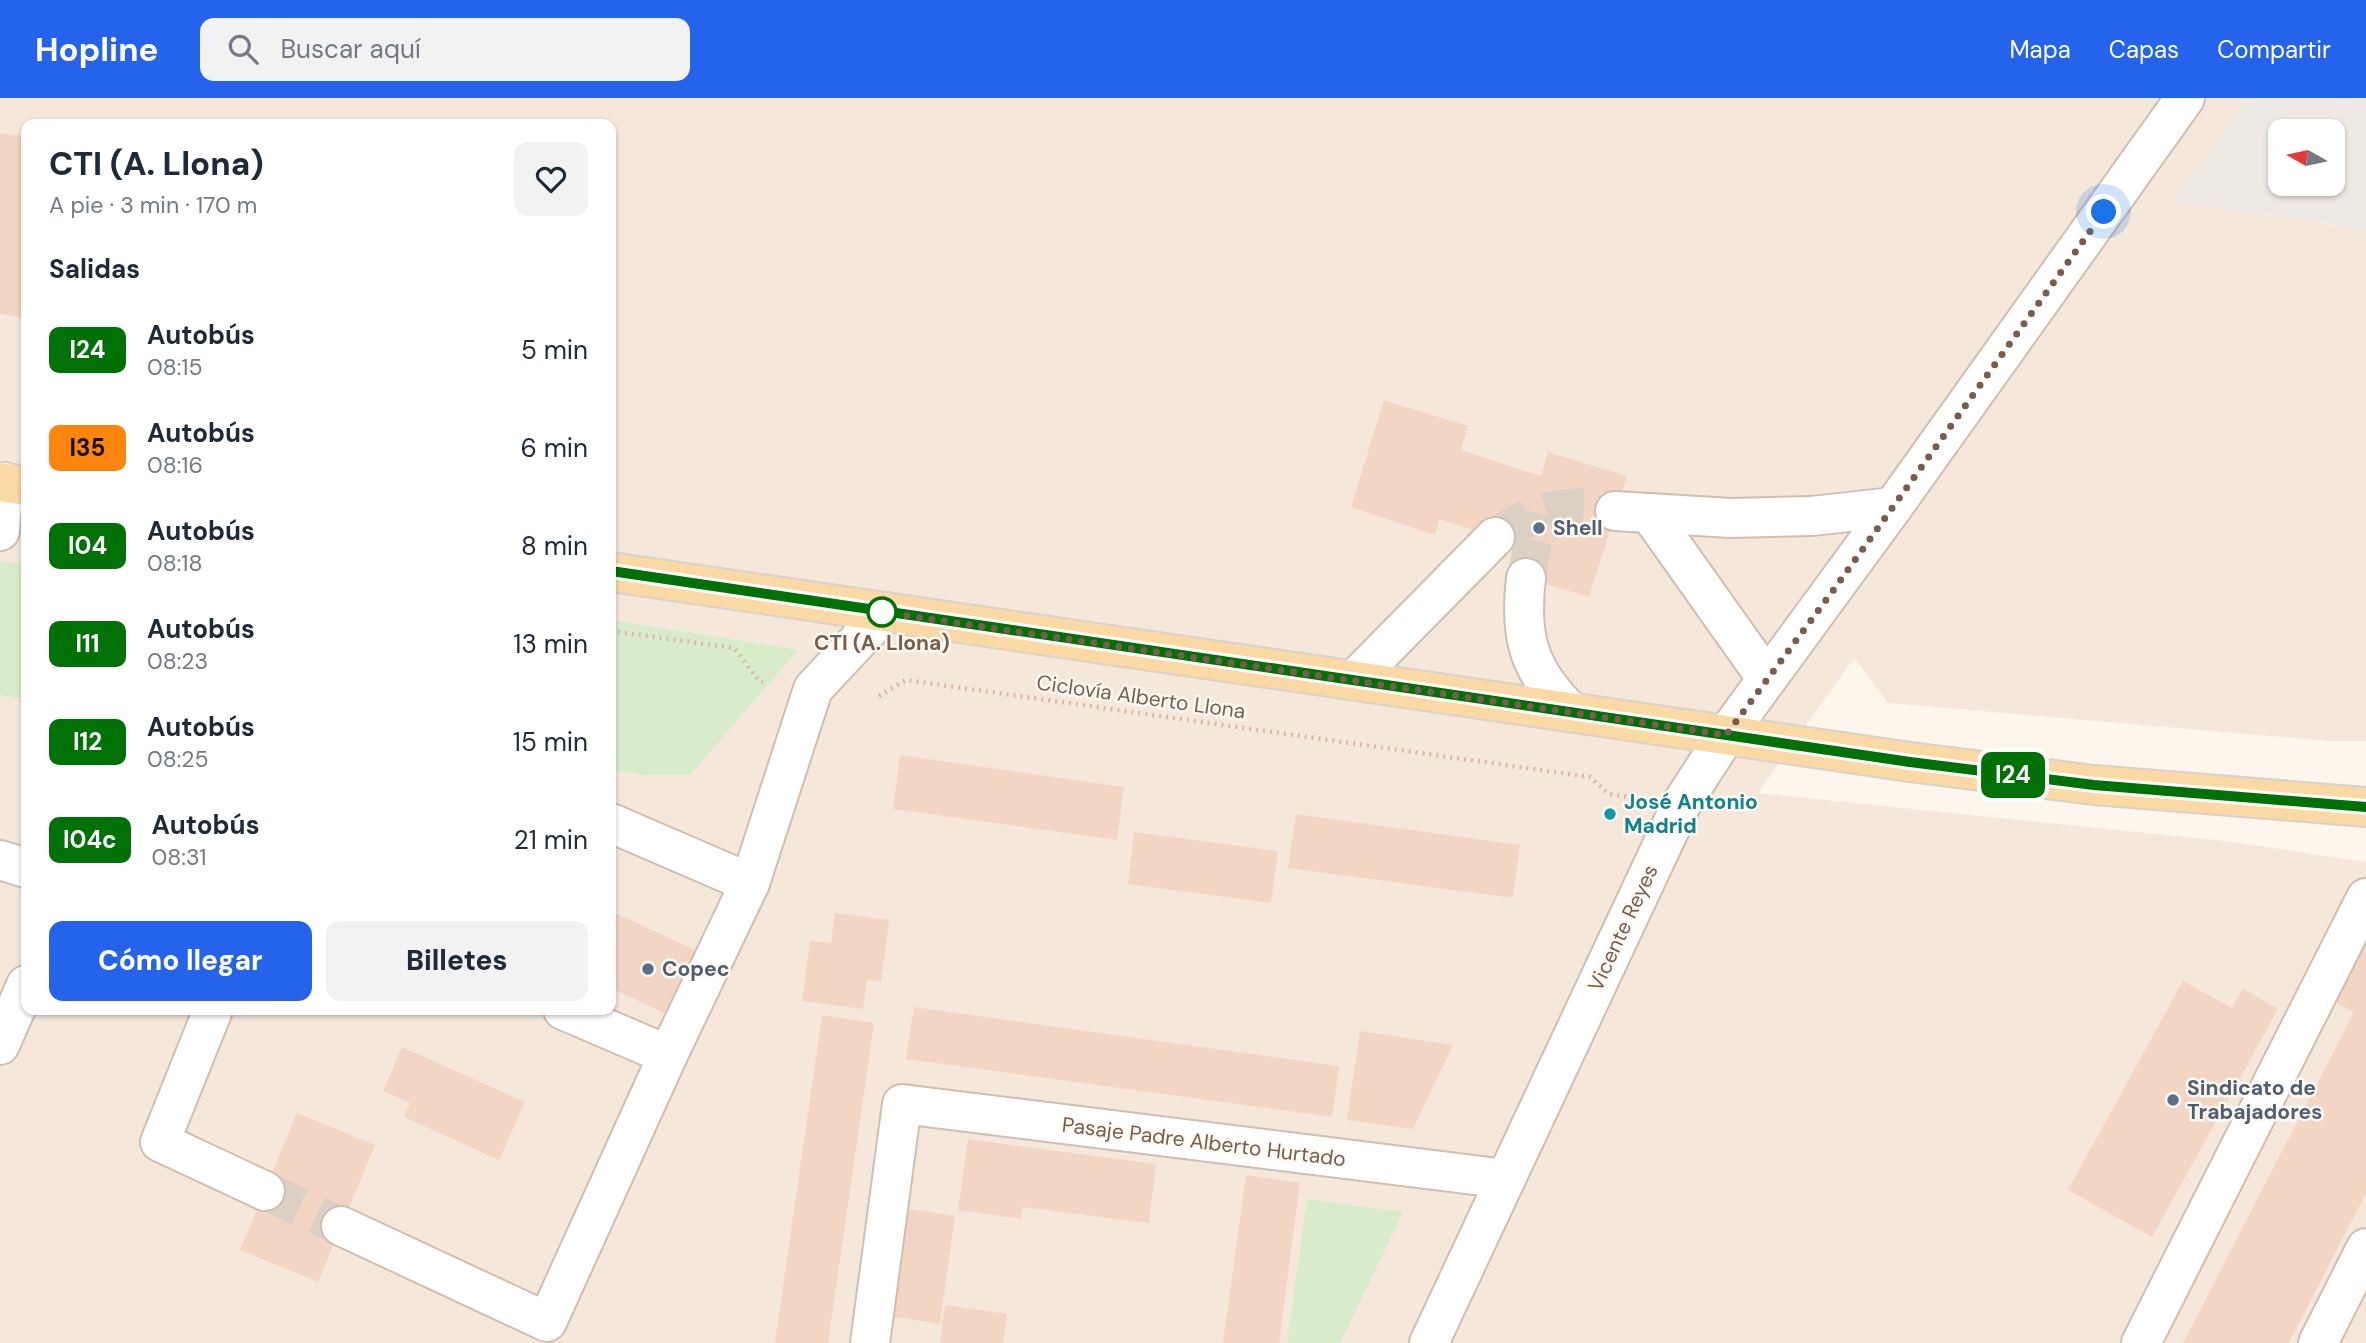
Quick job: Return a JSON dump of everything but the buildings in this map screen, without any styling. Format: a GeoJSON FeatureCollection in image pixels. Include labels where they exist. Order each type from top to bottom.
{"type":"FeatureCollection","features":[{"type":"Feature","properties":{"kind":"main road"},"geometry":{"type":"LineString","coordinates":[[616,573],[1910,762],[2094,785],[2366,807]]}},
{"type":"Feature","properties":{"kind":"street","name":"Vicente Reyes"},"geometry":{"type":"LineString","coordinates":[[1429,1343],[1682,803],[1726,735],[1893,508],[2185,98]]}},
{"type":"Feature","properties":{"kind":"street"},"geometry":{"type":"LineString","coordinates":[[0,531],[10,483]]}},
{"type":"Feature","properties":{"kind":"street"},"geometry":{"type":"LineString","coordinates":[[1768,679],[1633,513],[1731,518],[1812,516],[1893,508]]}},
{"type":"Feature","properties":{"kind":"street"},"geometry":{"type":"LineString","coordinates":[[1353,681],[1495,537]]}},
{"type":"Feature","properties":{"kind":"street"},"geometry":{"type":"LineString","coordinates":[[1526,578],[1522,608],[1526,640],[1541,677],[1551,693],[1570,712]]}},
{"type":"Feature","properties":{"kind":"street"},"geometry":{"type":"LineString","coordinates":[[341,1226],[547,1322],[668,1055],[750,883],[813,690],[885,612]]}},
{"type":"Feature","properties":{"kind":"street"},"geometry":{"type":"LineString","coordinates":[[616,825],[750,883]]}},
{"type":"Feature","properties":{"kind":"street"},"geometry":{"type":"LineString","coordinates":[[0,860],[21,866]]}},
{"type":"Feature","properties":{"kind":"street"},"geometry":{"type":"LineString","coordinates":[[2141,1343],[2366,898]]}},
{"type":"Feature","properties":{"kind":"street"},"geometry":{"type":"LineString","coordinates":[[0,1045],[21,997]]}},
{"type":"Feature","properties":{"kind":"street"},"geometry":{"type":"LineString","coordinates":[[211,1015],[160,1142],[265,1191]]}},
{"type":"Feature","properties":{"kind":"street"},"geometry":{"type":"LineString","coordinates":[[575,1015],[668,1055]]}},
{"type":"Feature","properties":{"kind":"street","name":"Pasaje Padre Alberto Hurtado"},"geometry":{"type":"LineString","coordinates":[[870,1343],[902,1104],[1506,1179]]}},
{"type":"Feature","properties":{"kind":"street"},"geometry":{"type":"LineString","coordinates":[[2318,1343],[2366,1248]]}},
{"type":"Feature","properties":{"kind":"path","name":"Ciclovía Alberto Llona"},"geometry":{"type":"LineString","coordinates":[[616,632],[734,648],[759,681],[813,690],[877,697],[906,680],[1590,777],[1609,794],[1682,803]]}},
{"type":"Feature","properties":{"kind":"shaded area"},"geometry":{"type":"Polygon","coordinates":[[[0,98],[2248,98],[2174,201],[2366,230],[2366,741],[2329,741],[1888,703],[1854,658],[1758,793],[2234,842],[2366,862],[2366,1343],[0,1343],[0,98]]]}},
{"type":"Feature","properties":{"kind":"shaded area"},"geometry":{"type":"Polygon","coordinates":[[[2248,98],[2366,98],[2366,230],[2173,201],[2248,98]]]}},
{"type":"Feature","properties":{"kind":"green space"},"geometry":{"type":"Polygon","coordinates":[[[0,561],[21,564],[21,698],[0,695],[0,561]]]}},
{"type":"Feature","properties":{"kind":"green space"},"geometry":{"type":"Polygon","coordinates":[[[616,621],[798,650],[690,775],[644,775],[616,771],[616,621]]]}},
{"type":"Feature","properties":{"kind":"green space"},"geometry":{"type":"Polygon","coordinates":[[[1307,1199],[1403,1212],[1340,1343],[1287,1343],[1307,1199]]]}},
{"type":"Feature","properties":{"kind":"tunnel"},"geometry":{"type":"LineString","coordinates":[[1495,537],[1524,520],[1552,510],[1582,507],[1615,511]]}},
{"type":"Feature","properties":{"kind":"tunnel"},"geometry":{"type":"LineString","coordinates":[[1526,578],[1539,513]]}},
{"type":"Feature","properties":{"kind":"tunnel"},"geometry":{"type":"LineString","coordinates":[[265,1191],[341,1226]]}},
{"type":"Feature","properties":{"kind":"bus line","name":"I24"},"geometry":{"type":"LineString","coordinates":[[616,572],[1910,762],[2094,785],[2366,807]]}},
{"type":"Feature","properties":{"kind":"place","name":"Shell"},"geometry":{"type":"Point","coordinates":[1539,528]}},
{"type":"Feature","properties":{"kind":"place","name":"CTI (A. Llona)"},"geometry":{"type":"Point","coordinates":[882,612]}},
{"type":"Feature","properties":{"kind":"place","name":"José Antonio Madrid"},"geometry":{"type":"Point","coordinates":[1610,814]}},
{"type":"Feature","properties":{"kind":"place","name":"Copec"},"geometry":{"type":"Point","coordinates":[648,969]}},
{"type":"Feature","properties":{"kind":"place","name":"Sindicato de Trabajadores"},"geometry":{"type":"Point","coordinates":[2173,1100]}},
{"type":"Feature","properties":{"kind":"route"},"geometry":{"type":"LineString","coordinates":[[882,612],[1726,735],[1832,592],[2104,212]]}}]}
